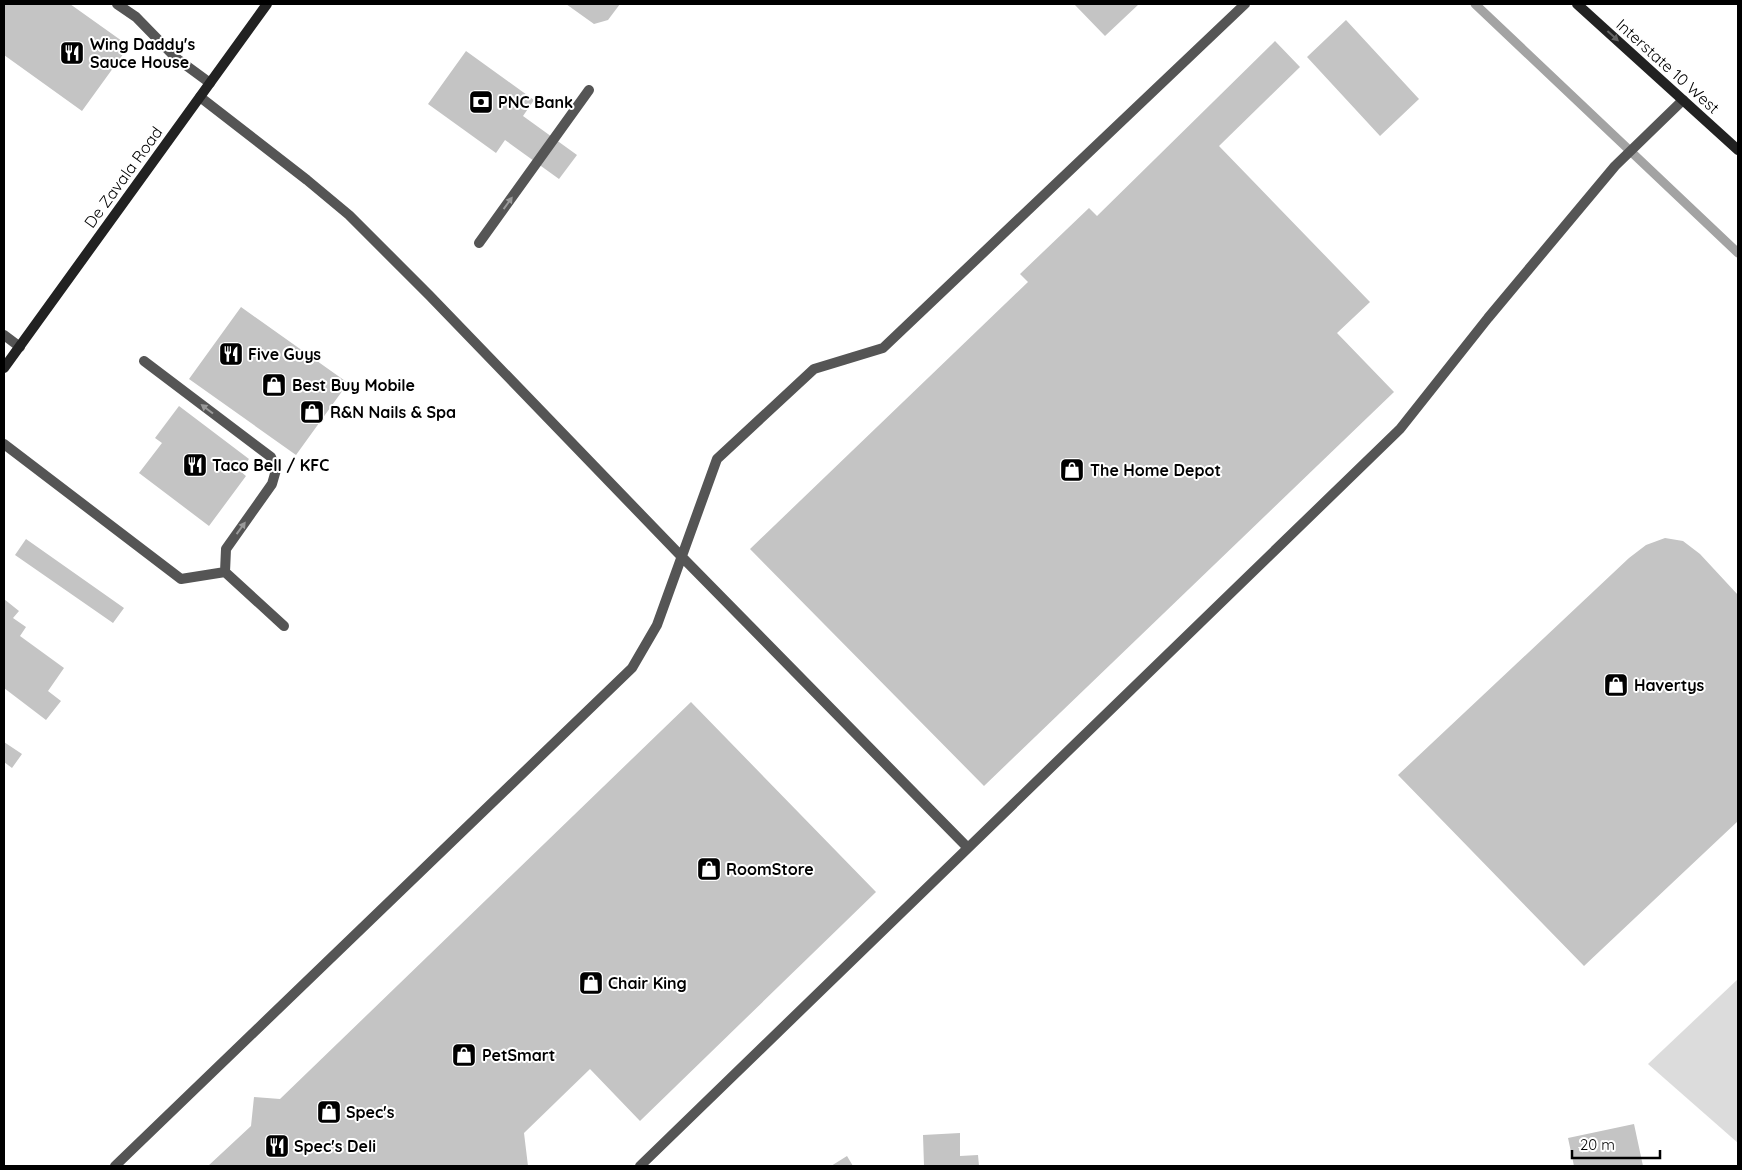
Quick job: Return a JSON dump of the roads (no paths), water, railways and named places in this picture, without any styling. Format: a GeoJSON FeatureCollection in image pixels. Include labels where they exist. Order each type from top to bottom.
{"type":"FeatureCollection","features":[{"type":"Feature","properties":{"kind":"main road","name":"De Zavala Road"},"geometry":{"type":"LineString","coordinates":[[4,368],[267,4]]}},
{"type":"Feature","properties":{"kind":"main road","name":"Interstate 10 West"},"geometry":{"type":"LineString","coordinates":[[1577,4],[1738,150]]}},
{"type":"Feature","properties":{"kind":"lane"},"geometry":{"type":"LineString","coordinates":[[117,4],[136,17],[176,58],[210,83]]}},
{"type":"Feature","properties":{"kind":"lane"},"geometry":{"type":"LineString","coordinates":[[114,1166],[632,668],[656,624],[717,459],[814,370],[883,348],[1245,4]]}},
{"type":"Feature","properties":{"kind":"lane"},"geometry":{"type":"LineString","coordinates":[[479,243],[589,90]]}},
{"type":"Feature","properties":{"kind":"lane"},"geometry":{"type":"LineString","coordinates":[[200,97],[349,215],[429,294],[681,556],[968,848]]}},
{"type":"Feature","properties":{"kind":"lane"},"geometry":{"type":"LineString","coordinates":[[640,1166],[1400,429],[1488,318],[1615,166],[1683,100]]}},
{"type":"Feature","properties":{"kind":"lane"},"geometry":{"type":"LineString","coordinates":[[4,335],[20,347]]}},
{"type":"Feature","properties":{"kind":"lane"},"geometry":{"type":"LineString","coordinates":[[144,361],[271,457],[276,470],[272,484],[226,549],[225,572]]}},
{"type":"Feature","properties":{"kind":"lane"},"geometry":{"type":"LineString","coordinates":[[4,444],[182,579],[225,572]]}},
{"type":"Feature","properties":{"kind":"lane"},"geometry":{"type":"LineString","coordinates":[[225,572],[284,626]]}},
{"type":"Feature","properties":{"kind":"waterway"},"geometry":{"type":"LineString","coordinates":[[1475,4],[1738,253]]}},
{"type":"Feature","properties":{"kind":"place","name":"Wing Daddy's Sauce House"},"geometry":{"type":"Point","coordinates":[72,53]}},
{"type":"Feature","properties":{"kind":"place","name":"PNC Bank"},"geometry":{"type":"Point","coordinates":[481,102]}},
{"type":"Feature","properties":{"kind":"place","name":"Five Guys"},"geometry":{"type":"Point","coordinates":[231,354]}},
{"type":"Feature","properties":{"kind":"place","name":"Best Buy Mobile"},"geometry":{"type":"Point","coordinates":[274,385]}},
{"type":"Feature","properties":{"kind":"place","name":"R&N Nails & Spa"},"geometry":{"type":"Point","coordinates":[312,412]}},
{"type":"Feature","properties":{"kind":"place","name":"Taco Bell / KFC"},"geometry":{"type":"Point","coordinates":[195,465]}},
{"type":"Feature","properties":{"kind":"place","name":"The Home Depot"},"geometry":{"type":"Point","coordinates":[1072,470]}},
{"type":"Feature","properties":{"kind":"place","name":"Havertys"},"geometry":{"type":"Point","coordinates":[1616,685]}},
{"type":"Feature","properties":{"kind":"place","name":"RoomStore"},"geometry":{"type":"Point","coordinates":[709,869]}},
{"type":"Feature","properties":{"kind":"place","name":"Chair King"},"geometry":{"type":"Point","coordinates":[591,983]}},
{"type":"Feature","properties":{"kind":"place","name":"PetSmart"},"geometry":{"type":"Point","coordinates":[464,1055]}},
{"type":"Feature","properties":{"kind":"place","name":"Spec's"},"geometry":{"type":"Point","coordinates":[329,1112]}},
{"type":"Feature","properties":{"kind":"place","name":"Spec's Deli"},"geometry":{"type":"Point","coordinates":[277,1146]}}]}
